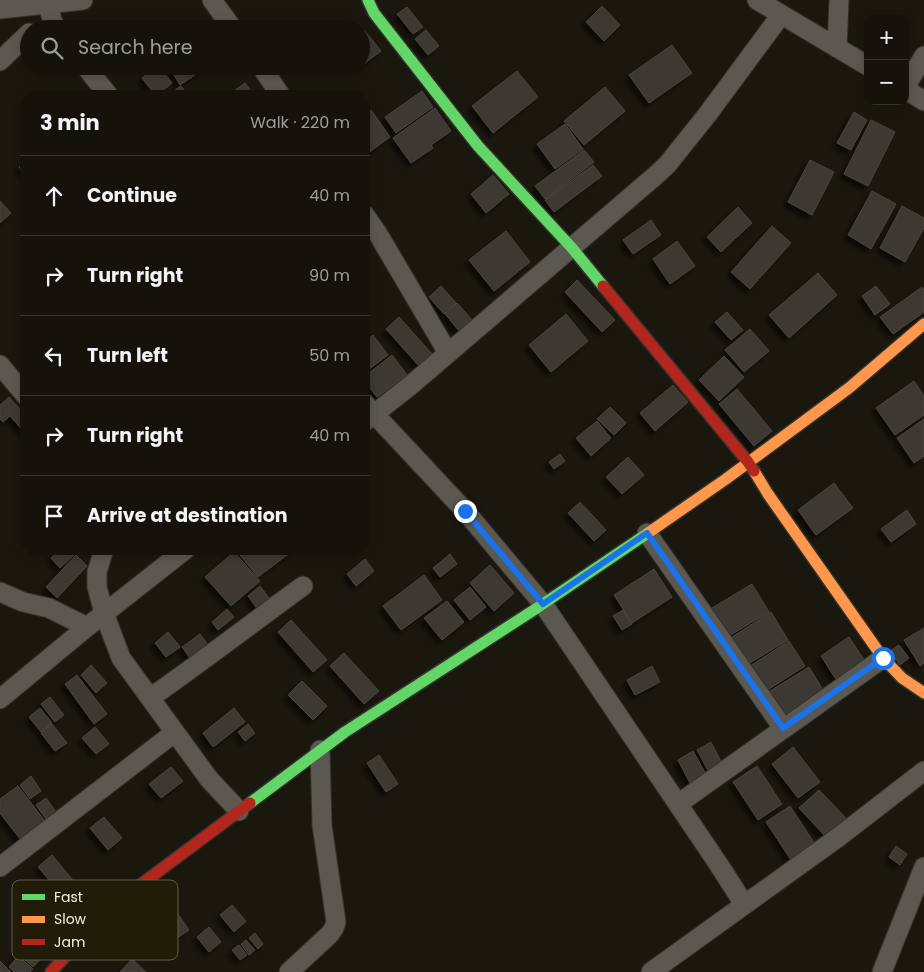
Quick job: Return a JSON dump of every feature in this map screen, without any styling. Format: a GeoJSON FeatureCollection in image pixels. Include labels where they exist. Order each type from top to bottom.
{"type":"FeatureCollection","features":[{"type":"Feature","properties":{"kind":"street"},"geometry":{"type":"LineString","coordinates":[[0,9],[52,17],[83,0]]}},
{"type":"Feature","properties":{"kind":"street"},"geometry":{"type":"LineString","coordinates":[[212,0],[226,20]]}},
{"type":"Feature","properties":{"kind":"street"},"geometry":{"type":"LineString","coordinates":[[368,0],[374,13],[478,146],[572,248],[748,462],[768,494],[883,658],[902,678],[924,693]]}},
{"type":"Feature","properties":{"kind":"street"},"geometry":{"type":"LineString","coordinates":[[757,0],[864,64]]}},
{"type":"Feature","properties":{"kind":"street"},"geometry":{"type":"LineString","coordinates":[[837,48],[839,0]]}},
{"type":"Feature","properties":{"kind":"street"},"geometry":{"type":"LineString","coordinates":[[370,411],[448,353],[667,165],[781,15]]}},
{"type":"Feature","properties":{"kind":"street"},"geometry":{"type":"LineString","coordinates":[[0,61],[20,42]]}},
{"type":"Feature","properties":{"kind":"street"},"geometry":{"type":"LineString","coordinates":[[909,81],[924,56]]}},
{"type":"Feature","properties":{"kind":"street"},"geometry":{"type":"LineString","coordinates":[[92,75],[103,90]]}},
{"type":"Feature","properties":{"kind":"street"},"geometry":{"type":"LineString","coordinates":[[267,75],[277,90]]}},
{"type":"Feature","properties":{"kind":"street"},"geometry":{"type":"LineString","coordinates":[[909,91],[924,101]]}},
{"type":"Feature","properties":{"kind":"street"},"geometry":{"type":"LineString","coordinates":[[370,223],[448,353]]}},
{"type":"Feature","properties":{"kind":"street"},"geometry":{"type":"LineString","coordinates":[[147,880],[320,750],[543,604],[748,462],[850,386],[924,324]]}},
{"type":"Feature","properties":{"kind":"street"},"geometry":{"type":"LineString","coordinates":[[0,365],[20,389]]}},
{"type":"Feature","properties":{"kind":"street"},"geometry":{"type":"LineString","coordinates":[[370,416],[465,511],[543,604],[744,904]]}},
{"type":"Feature","properties":{"kind":"street"},"geometry":{"type":"LineString","coordinates":[[647,533],[783,728]]}},
{"type":"Feature","properties":{"kind":"street"},"geometry":{"type":"LineString","coordinates":[[102,555],[97,572],[97,587],[104,613],[121,658],[209,779],[239,811]]}},
{"type":"Feature","properties":{"kind":"street"},"geometry":{"type":"LineString","coordinates":[[0,699],[104,613],[178,555]]}},
{"type":"Feature","properties":{"kind":"street"},"geometry":{"type":"LineString","coordinates":[[150,698],[194,668],[231,638],[302,586]]}},
{"type":"Feature","properties":{"kind":"street"},"geometry":{"type":"LineString","coordinates":[[0,592],[23,602],[49,608],[87,627]]}},
{"type":"Feature","properties":{"kind":"street"},"geometry":{"type":"LineString","coordinates":[[678,804],[883,658]]}},
{"type":"Feature","properties":{"kind":"street"},"geometry":{"type":"LineString","coordinates":[[0,867],[174,733]]}},
{"type":"Feature","properties":{"kind":"street"},"geometry":{"type":"LineString","coordinates":[[289,972],[330,934],[336,922],[322,825],[320,750]]}},
{"type":"Feature","properties":{"kind":"street"},"geometry":{"type":"LineString","coordinates":[[651,972],[847,831],[924,771]]}},
{"type":"Feature","properties":{"kind":"street"},"geometry":{"type":"LineString","coordinates":[[882,972],[924,867]]}},
{"type":"Feature","properties":{"kind":"street"},"geometry":{"type":"LineString","coordinates":[[51,972],[62,960]]}},
{"type":"Feature","properties":{"kind":"building"},"geometry":{"type":"Polygon","coordinates":[[[602,6],[620,25],[604,41],[586,22],[602,6]]]}},
{"type":"Feature","properties":{"kind":"building"},"geometry":{"type":"Polygon","coordinates":[[[407,7],[423,27],[413,34],[397,14],[407,7]]]}},
{"type":"Feature","properties":{"kind":"building"},"geometry":{"type":"Polygon","coordinates":[[[426,30],[439,46],[428,55],[415,39],[426,30]]]}},
{"type":"Feature","properties":{"kind":"building"},"geometry":{"type":"Polygon","coordinates":[[[370,37],[381,51],[370,59],[370,37]]]}},
{"type":"Feature","properties":{"kind":"building"},"geometry":{"type":"Polygon","coordinates":[[[672,45],[692,73],[649,103],[629,75],[672,45]]]}},
{"type":"Feature","properties":{"kind":"building"},"geometry":{"type":"Polygon","coordinates":[[[517,71],[538,97],[493,133],[472,106],[517,71]]]}},
{"type":"Feature","properties":{"kind":"building"},"geometry":{"type":"Polygon","coordinates":[[[146,75],[166,75],[172,83],[163,90],[151,90],[142,78],[146,75]]]}},
{"type":"Feature","properties":{"kind":"building"},"geometry":{"type":"Polygon","coordinates":[[[174,75],[195,75],[180,85],[174,75]]]}},
{"type":"Feature","properties":{"kind":"building"},"geometry":{"type":"Polygon","coordinates":[[[245,83],[250,90],[235,90],[245,83]]]}},
{"type":"Feature","properties":{"kind":"building"},"geometry":{"type":"Polygon","coordinates":[[[181,86],[184,90],[175,90],[181,86]]]}},
{"type":"Feature","properties":{"kind":"building"},"geometry":{"type":"Polygon","coordinates":[[[605,87],[625,111],[584,145],[564,121],[605,87]]]}},
{"type":"Feature","properties":{"kind":"building"},"geometry":{"type":"Polygon","coordinates":[[[422,91],[433,107],[396,133],[385,117],[422,91]]]}},
{"type":"Feature","properties":{"kind":"building"},"geometry":{"type":"Polygon","coordinates":[[[435,108],[451,131],[431,145],[433,148],[411,163],[393,138],[435,108]]]}},
{"type":"Feature","properties":{"kind":"building"},"geometry":{"type":"Polygon","coordinates":[[[370,111],[390,137],[370,152],[370,111]]]}},
{"type":"Feature","properties":{"kind":"building"},"geometry":{"type":"Polygon","coordinates":[[[854,112],[867,120],[851,150],[837,143],[854,112]]]}},
{"type":"Feature","properties":{"kind":"building"},"geometry":{"type":"Polygon","coordinates":[[[871,120],[895,132],[868,186],[844,174],[871,120]]]}},
{"type":"Feature","properties":{"kind":"building"},"geometry":{"type":"Polygon","coordinates":[[[565,124],[583,149],[555,169],[537,144],[565,124]]]}},
{"type":"Feature","properties":{"kind":"building"},"geometry":{"type":"Polygon","coordinates":[[[584,150],[594,162],[545,199],[535,186],[584,150]]]}},
{"type":"Feature","properties":{"kind":"building"},"geometry":{"type":"Polygon","coordinates":[[[810,160],[834,172],[812,215],[788,202],[810,160]]]}},
{"type":"Feature","properties":{"kind":"building"},"geometry":{"type":"Polygon","coordinates":[[[593,165],[602,176],[554,212],[545,200],[593,165]]]}},
{"type":"Feature","properties":{"kind":"building"},"geometry":{"type":"Polygon","coordinates":[[[493,175],[509,194],[486,213],[471,194],[493,175]]]}},
{"type":"Feature","properties":{"kind":"building"},"geometry":{"type":"Polygon","coordinates":[[[872,191],[896,204],[871,249],[848,235],[872,191]]]}},
{"type":"Feature","properties":{"kind":"building"},"geometry":{"type":"Polygon","coordinates":[[[0,201],[11,213],[0,223],[0,201]]]}},
{"type":"Feature","properties":{"kind":"building"},"geometry":{"type":"Polygon","coordinates":[[[902,206],[924,218],[924,228],[905,262],[880,248],[902,206]]]}},
{"type":"Feature","properties":{"kind":"building"},"geometry":{"type":"Polygon","coordinates":[[[738,207],[752,223],[721,252],[707,237],[738,207]]]}},
{"type":"Feature","properties":{"kind":"building"},"geometry":{"type":"Polygon","coordinates":[[[651,220],[661,235],[633,254],[623,240],[651,220]]]}},
{"type":"Feature","properties":{"kind":"building"},"geometry":{"type":"Polygon","coordinates":[[[772,226],[791,243],[750,289],[731,272],[772,226]]]}},
{"type":"Feature","properties":{"kind":"building"},"geometry":{"type":"Polygon","coordinates":[[[506,231],[530,262],[494,291],[469,260],[506,231]]]}},
{"type":"Feature","properties":{"kind":"building"},"geometry":{"type":"Polygon","coordinates":[[[677,241],[695,266],[670,284],[653,259],[677,241]]]}},
{"type":"Feature","properties":{"kind":"building"},"geometry":{"type":"Polygon","coordinates":[[[818,273],[837,295],[789,338],[769,315],[818,273]]]}},
{"type":"Feature","properties":{"kind":"building"},"geometry":{"type":"Polygon","coordinates":[[[577,280],[615,320],[602,332],[565,292],[577,280]]]}},
{"type":"Feature","properties":{"kind":"building"},"geometry":{"type":"Polygon","coordinates":[[[441,286],[456,303],[444,314],[429,297],[441,286]]]}},
{"type":"Feature","properties":{"kind":"building"},"geometry":{"type":"Polygon","coordinates":[[[876,286],[890,304],[875,315],[862,296],[876,286]]]}},
{"type":"Feature","properties":{"kind":"building"},"geometry":{"type":"Polygon","coordinates":[[[922,287],[924,290],[924,312],[893,334],[880,317],[922,287]]]}},
{"type":"Feature","properties":{"kind":"building"},"geometry":{"type":"Polygon","coordinates":[[[457,303],[473,321],[460,332],[445,314],[457,303]]]}},
{"type":"Feature","properties":{"kind":"building"},"geometry":{"type":"Polygon","coordinates":[[[727,312],[743,330],[731,340],[715,322],[727,312]]]}},
{"type":"Feature","properties":{"kind":"building"},"geometry":{"type":"Polygon","coordinates":[[[566,314],[588,341],[551,372],[529,345],[566,314]]]}},
{"type":"Feature","properties":{"kind":"building"},"geometry":{"type":"Polygon","coordinates":[[[399,317],[432,354],[419,366],[386,329],[399,317]]]}},
{"type":"Feature","properties":{"kind":"building"},"geometry":{"type":"Polygon","coordinates":[[[750,329],[769,351],[744,372],[725,350],[750,329]]]}},
{"type":"Feature","properties":{"kind":"building"},"geometry":{"type":"Polygon","coordinates":[[[373,335],[388,355],[370,368],[370,337],[373,335]]]}},
{"type":"Feature","properties":{"kind":"building"},"geometry":{"type":"Polygon","coordinates":[[[392,355],[407,375],[377,397],[370,388],[370,372],[392,355]]]}},
{"type":"Feature","properties":{"kind":"building"},"geometry":{"type":"Polygon","coordinates":[[[724,356],[744,377],[719,401],[699,380],[724,356]]]}},
{"type":"Feature","properties":{"kind":"building"},"geometry":{"type":"Polygon","coordinates":[[[914,381],[924,396],[924,415],[895,435],[876,408],[914,381]]]}},
{"type":"Feature","properties":{"kind":"building"},"geometry":{"type":"Polygon","coordinates":[[[673,385],[688,402],[655,431],[640,413],[673,385]]]}},
{"type":"Feature","properties":{"kind":"building"},"geometry":{"type":"Polygon","coordinates":[[[737,389],[772,431],[754,446],[719,404],[737,389]]]}},
{"type":"Feature","properties":{"kind":"building"},"geometry":{"type":"Polygon","coordinates":[[[9,397],[20,409],[20,427],[10,416],[3,422],[0,419],[0,405],[9,397]]]}},
{"type":"Feature","properties":{"kind":"building"},"geometry":{"type":"Polygon","coordinates":[[[610,407],[626,423],[614,435],[597,419],[610,407]]]}},
{"type":"Feature","properties":{"kind":"building"},"geometry":{"type":"Polygon","coordinates":[[[924,419],[924,456],[914,463],[897,438],[924,419]]]}},
{"type":"Feature","properties":{"kind":"building"},"geometry":{"type":"Polygon","coordinates":[[[597,421],[611,438],[591,456],[576,438],[597,421]]]}},
{"type":"Feature","properties":{"kind":"building"},"geometry":{"type":"Polygon","coordinates":[[[560,454],[565,461],[554,469],[549,462],[560,454]]]}},
{"type":"Feature","properties":{"kind":"building"},"geometry":{"type":"Polygon","coordinates":[[[628,457],[644,475],[622,494],[606,477],[628,457]]]}},
{"type":"Feature","properties":{"kind":"building"},"geometry":{"type":"Polygon","coordinates":[[[834,483],[853,508],[816,535],[798,510],[834,483]]]}},
{"type":"Feature","properties":{"kind":"building"},"geometry":{"type":"Polygon","coordinates":[[[580,502],[606,530],[594,541],[568,513],[580,502]]]}},
{"type":"Feature","properties":{"kind":"building"},"geometry":{"type":"Polygon","coordinates":[[[907,510],[916,524],[891,542],[881,529],[907,510]]]}},
{"type":"Feature","properties":{"kind":"building"},"geometry":{"type":"Polygon","coordinates":[[[450,554],[457,564],[440,577],[433,568],[450,554]]]}},
{"type":"Feature","properties":{"kind":"building"},"geometry":{"type":"Polygon","coordinates":[[[54,555],[74,555],[60,568],[51,558],[54,555]]]}},
{"type":"Feature","properties":{"kind":"building"},"geometry":{"type":"Polygon","coordinates":[[[76,555],[87,566],[57,598],[46,587],[76,555]]]}},
{"type":"Feature","properties":{"kind":"building"},"geometry":{"type":"Polygon","coordinates":[[[231,555],[237,555],[260,581],[231,606],[205,577],[231,555]]]}},
{"type":"Feature","properties":{"kind":"building"},"geometry":{"type":"Polygon","coordinates":[[[240,555],[287,555],[258,577],[240,555]]]}},
{"type":"Feature","properties":{"kind":"building"},"geometry":{"type":"Polygon","coordinates":[[[365,559],[374,571],[356,586],[347,574],[365,559]]]}},
{"type":"Feature","properties":{"kind":"building"},"geometry":{"type":"Polygon","coordinates":[[[490,565],[514,593],[494,611],[470,583],[490,565]]]}},
{"type":"Feature","properties":{"kind":"building"},"geometry":{"type":"Polygon","coordinates":[[[654,569],[672,597],[632,623],[614,595],[654,569]]]}},
{"type":"Feature","properties":{"kind":"building"},"geometry":{"type":"Polygon","coordinates":[[[424,575],[442,600],[401,630],[383,606],[424,575]]]}},
{"type":"Feature","properties":{"kind":"building"},"geometry":{"type":"Polygon","coordinates":[[[752,584],[769,612],[729,636],[712,608],[752,584]]]}},
{"type":"Feature","properties":{"kind":"building"},"geometry":{"type":"Polygon","coordinates":[[[260,586],[274,605],[261,614],[248,596],[260,586]]]}},
{"type":"Feature","properties":{"kind":"building"},"geometry":{"type":"Polygon","coordinates":[[[470,587],[486,607],[470,620],[454,600],[470,587]]]}},
{"type":"Feature","properties":{"kind":"building"},"geometry":{"type":"Polygon","coordinates":[[[447,601],[464,622],[442,640],[424,618],[447,601]]]}},
{"type":"Feature","properties":{"kind":"building"},"geometry":{"type":"Polygon","coordinates":[[[227,609],[234,617],[218,630],[212,622],[227,609]]]}},
{"type":"Feature","properties":{"kind":"building"},"geometry":{"type":"Polygon","coordinates":[[[623,610],[632,624],[622,630],[613,616],[623,610]]]}},
{"type":"Feature","properties":{"kind":"building"},"geometry":{"type":"Polygon","coordinates":[[[771,612],[788,640],[748,664],[732,637],[771,612]]]}},
{"type":"Feature","properties":{"kind":"building"},"geometry":{"type":"Polygon","coordinates":[[[291,620],[327,660],[313,672],[278,632],[291,620]]]}},
{"type":"Feature","properties":{"kind":"building"},"geometry":{"type":"Polygon","coordinates":[[[924,628],[924,663],[920,666],[904,640],[924,628]]]}},
{"type":"Feature","properties":{"kind":"building"},"geometry":{"type":"Polygon","coordinates":[[[168,632],[180,647],[166,657],[155,643],[168,632]]]}},
{"type":"Feature","properties":{"kind":"building"},"geometry":{"type":"Polygon","coordinates":[[[200,634],[213,652],[195,665],[182,647],[200,634]]]}},
{"type":"Feature","properties":{"kind":"building"},"geometry":{"type":"Polygon","coordinates":[[[849,637],[867,664],[839,684],[821,656],[849,637]]]}},
{"type":"Feature","properties":{"kind":"building"},"geometry":{"type":"Polygon","coordinates":[[[789,641],[805,666],[766,691],[750,666],[789,641]]]}},
{"type":"Feature","properties":{"kind":"building"},"geometry":{"type":"Polygon","coordinates":[[[899,645],[909,658],[900,665],[890,651],[899,645]]]}},
{"type":"Feature","properties":{"kind":"building"},"geometry":{"type":"Polygon","coordinates":[[[344,653],[379,691],[364,704],[330,666],[344,653]]]}},
{"type":"Feature","properties":{"kind":"building"},"geometry":{"type":"Polygon","coordinates":[[[91,665],[107,683],[96,693],[81,675],[91,665]]]}},
{"type":"Feature","properties":{"kind":"building"},"geometry":{"type":"Polygon","coordinates":[[[652,666],[660,682],[635,695],[627,680],[652,666]]]}},
{"type":"Feature","properties":{"kind":"building"},"geometry":{"type":"Polygon","coordinates":[[[809,667],[826,695],[787,719],[770,691],[809,667]]]}},
{"type":"Feature","properties":{"kind":"building"},"geometry":{"type":"Polygon","coordinates":[[[77,675],[107,714],[94,724],[65,684],[77,675]]]}},
{"type":"Feature","properties":{"kind":"building"},"geometry":{"type":"Polygon","coordinates":[[[302,681],[327,706],[313,720],[288,695],[302,681]]]}},
{"type":"Feature","properties":{"kind":"building"},"geometry":{"type":"Polygon","coordinates":[[[50,697],[64,715],[55,722],[41,704],[50,697]]]}},
{"type":"Feature","properties":{"kind":"building"},"geometry":{"type":"Polygon","coordinates":[[[40,708],[52,723],[41,732],[29,717],[40,708]]]}},
{"type":"Feature","properties":{"kind":"building"},"geometry":{"type":"Polygon","coordinates":[[[234,708],[245,722],[213,747],[203,733],[234,708]]]}},
{"type":"Feature","properties":{"kind":"building"},"geometry":{"type":"Polygon","coordinates":[[[52,724],[67,743],[55,751],[41,733],[52,724]]]}},
{"type":"Feature","properties":{"kind":"building"},"geometry":{"type":"Polygon","coordinates":[[[248,724],[255,733],[245,741],[238,732],[248,724]]]}},
{"type":"Feature","properties":{"kind":"building"},"geometry":{"type":"Polygon","coordinates":[[[95,727],[109,744],[96,754],[82,738],[95,727]]]}},
{"type":"Feature","properties":{"kind":"building"},"geometry":{"type":"Polygon","coordinates":[[[711,742],[725,769],[711,776],[697,750],[711,742]]]}},
{"type":"Feature","properties":{"kind":"building"},"geometry":{"type":"Polygon","coordinates":[[[793,747],[820,782],[798,798],[772,764],[793,747]]]}},
{"type":"Feature","properties":{"kind":"building"},"geometry":{"type":"Polygon","coordinates":[[[693,751],[708,778],[692,787],[678,760],[693,751]]]}},
{"type":"Feature","properties":{"kind":"building"},"geometry":{"type":"Polygon","coordinates":[[[379,755],[398,784],[386,792],[367,763],[379,755]]]}},
{"type":"Feature","properties":{"kind":"building"},"geometry":{"type":"Polygon","coordinates":[[[757,766],[782,804],[758,820],[733,782],[757,766]]]}},
{"type":"Feature","properties":{"kind":"building"},"geometry":{"type":"Polygon","coordinates":[[[171,767],[183,781],[161,798],[149,784],[171,767]]]}},
{"type":"Feature","properties":{"kind":"building"},"geometry":{"type":"Polygon","coordinates":[[[31,776],[41,791],[30,799],[20,785],[31,776]]]}},
{"type":"Feature","properties":{"kind":"building"},"geometry":{"type":"Polygon","coordinates":[[[18,786],[48,825],[24,844],[0,813],[0,799],[18,786]]]}},
{"type":"Feature","properties":{"kind":"building"},"geometry":{"type":"Polygon","coordinates":[[[819,790],[846,818],[826,837],[799,808],[819,790]]]}},
{"type":"Feature","properties":{"kind":"building"},"geometry":{"type":"Polygon","coordinates":[[[46,798],[56,812],[46,819],[36,805],[46,798]]]}},
{"type":"Feature","properties":{"kind":"building"},"geometry":{"type":"Polygon","coordinates":[[[790,806],[815,844],[791,860],[766,822],[790,806]]]}},
{"type":"Feature","properties":{"kind":"building"},"geometry":{"type":"Polygon","coordinates":[[[104,817],[122,838],[108,850],[90,828],[104,817]]]}},
{"type":"Feature","properties":{"kind":"building"},"geometry":{"type":"Polygon","coordinates":[[[896,846],[907,854],[900,865],[889,857],[896,846]]]}},
{"type":"Feature","properties":{"kind":"building"},"geometry":{"type":"Polygon","coordinates":[[[52,855],[73,880],[49,880],[38,867],[52,855]]]}},
{"type":"Feature","properties":{"kind":"building"},"geometry":{"type":"Polygon","coordinates":[[[232,905],[246,921],[234,932],[220,915],[232,905]]]}},
{"type":"Feature","properties":{"kind":"building"},"geometry":{"type":"Polygon","coordinates":[[[178,914],[189,930],[178,937],[178,914]]]}},
{"type":"Feature","properties":{"kind":"building"},"geometry":{"type":"Polygon","coordinates":[[[209,927],[221,942],[209,952],[197,937],[209,927]]]}},
{"type":"Feature","properties":{"kind":"building"},"geometry":{"type":"Polygon","coordinates":[[[255,933],[263,944],[258,949],[249,938],[255,933]]]}},
{"type":"Feature","properties":{"kind":"building"},"geometry":{"type":"Polygon","coordinates":[[[246,940],[255,950],[249,955],[241,944],[246,940]]]}},
{"type":"Feature","properties":{"kind":"building"},"geometry":{"type":"Polygon","coordinates":[[[239,945],[247,955],[240,960],[232,950],[239,945]]]}},
{"type":"Feature","properties":{"kind":"building"},"geometry":{"type":"Polygon","coordinates":[[[15,960],[23,960],[33,969],[30,972],[14,972],[9,967],[15,960]]]}},
{"type":"Feature","properties":{"kind":"building"},"geometry":{"type":"Polygon","coordinates":[[[26,960],[39,960],[33,967],[26,960]]]}},
{"type":"Feature","properties":{"kind":"building"},"geometry":{"type":"Polygon","coordinates":[[[133,960],[146,972],[120,972],[133,960]]]}},
{"type":"Feature","properties":{"kind":"building"},"geometry":{"type":"Polygon","coordinates":[[[0,961],[11,972],[0,972],[0,961]]]}},
{"type":"Feature","properties":{"kind":"traffic: fast"},"geometry":{"type":"LineString","coordinates":[[368,0],[374,13],[478,146],[572,248],[603,286]]}},
{"type":"Feature","properties":{"kind":"traffic: fast"},"geometry":{"type":"LineString","coordinates":[[250,803],[345,732],[537,608],[648,533]]}},
{"type":"Feature","properties":{"kind":"traffic: slow"},"geometry":{"type":"LineString","coordinates":[[648,533],[726,479],[849,388],[924,324]]}},
{"type":"Feature","properties":{"kind":"traffic: slow"},"geometry":{"type":"LineString","coordinates":[[754,471],[768,494],[883,658],[902,678],[924,693]]}},
{"type":"Feature","properties":{"kind":"traffic: jam"},"geometry":{"type":"LineString","coordinates":[[603,286],[754,471]]}},
{"type":"Feature","properties":{"kind":"traffic: jam"},"geometry":{"type":"LineString","coordinates":[[147,880],[250,803]]}},
{"type":"Feature","properties":{"kind":"traffic: jam"},"geometry":{"type":"LineString","coordinates":[[51,972],[62,960]]}},
{"type":"Feature","properties":{"kind":"route"},"geometry":{"type":"LineString","coordinates":[[465,511],[543,604],[647,533],[783,728],[883,658]]}}]}
